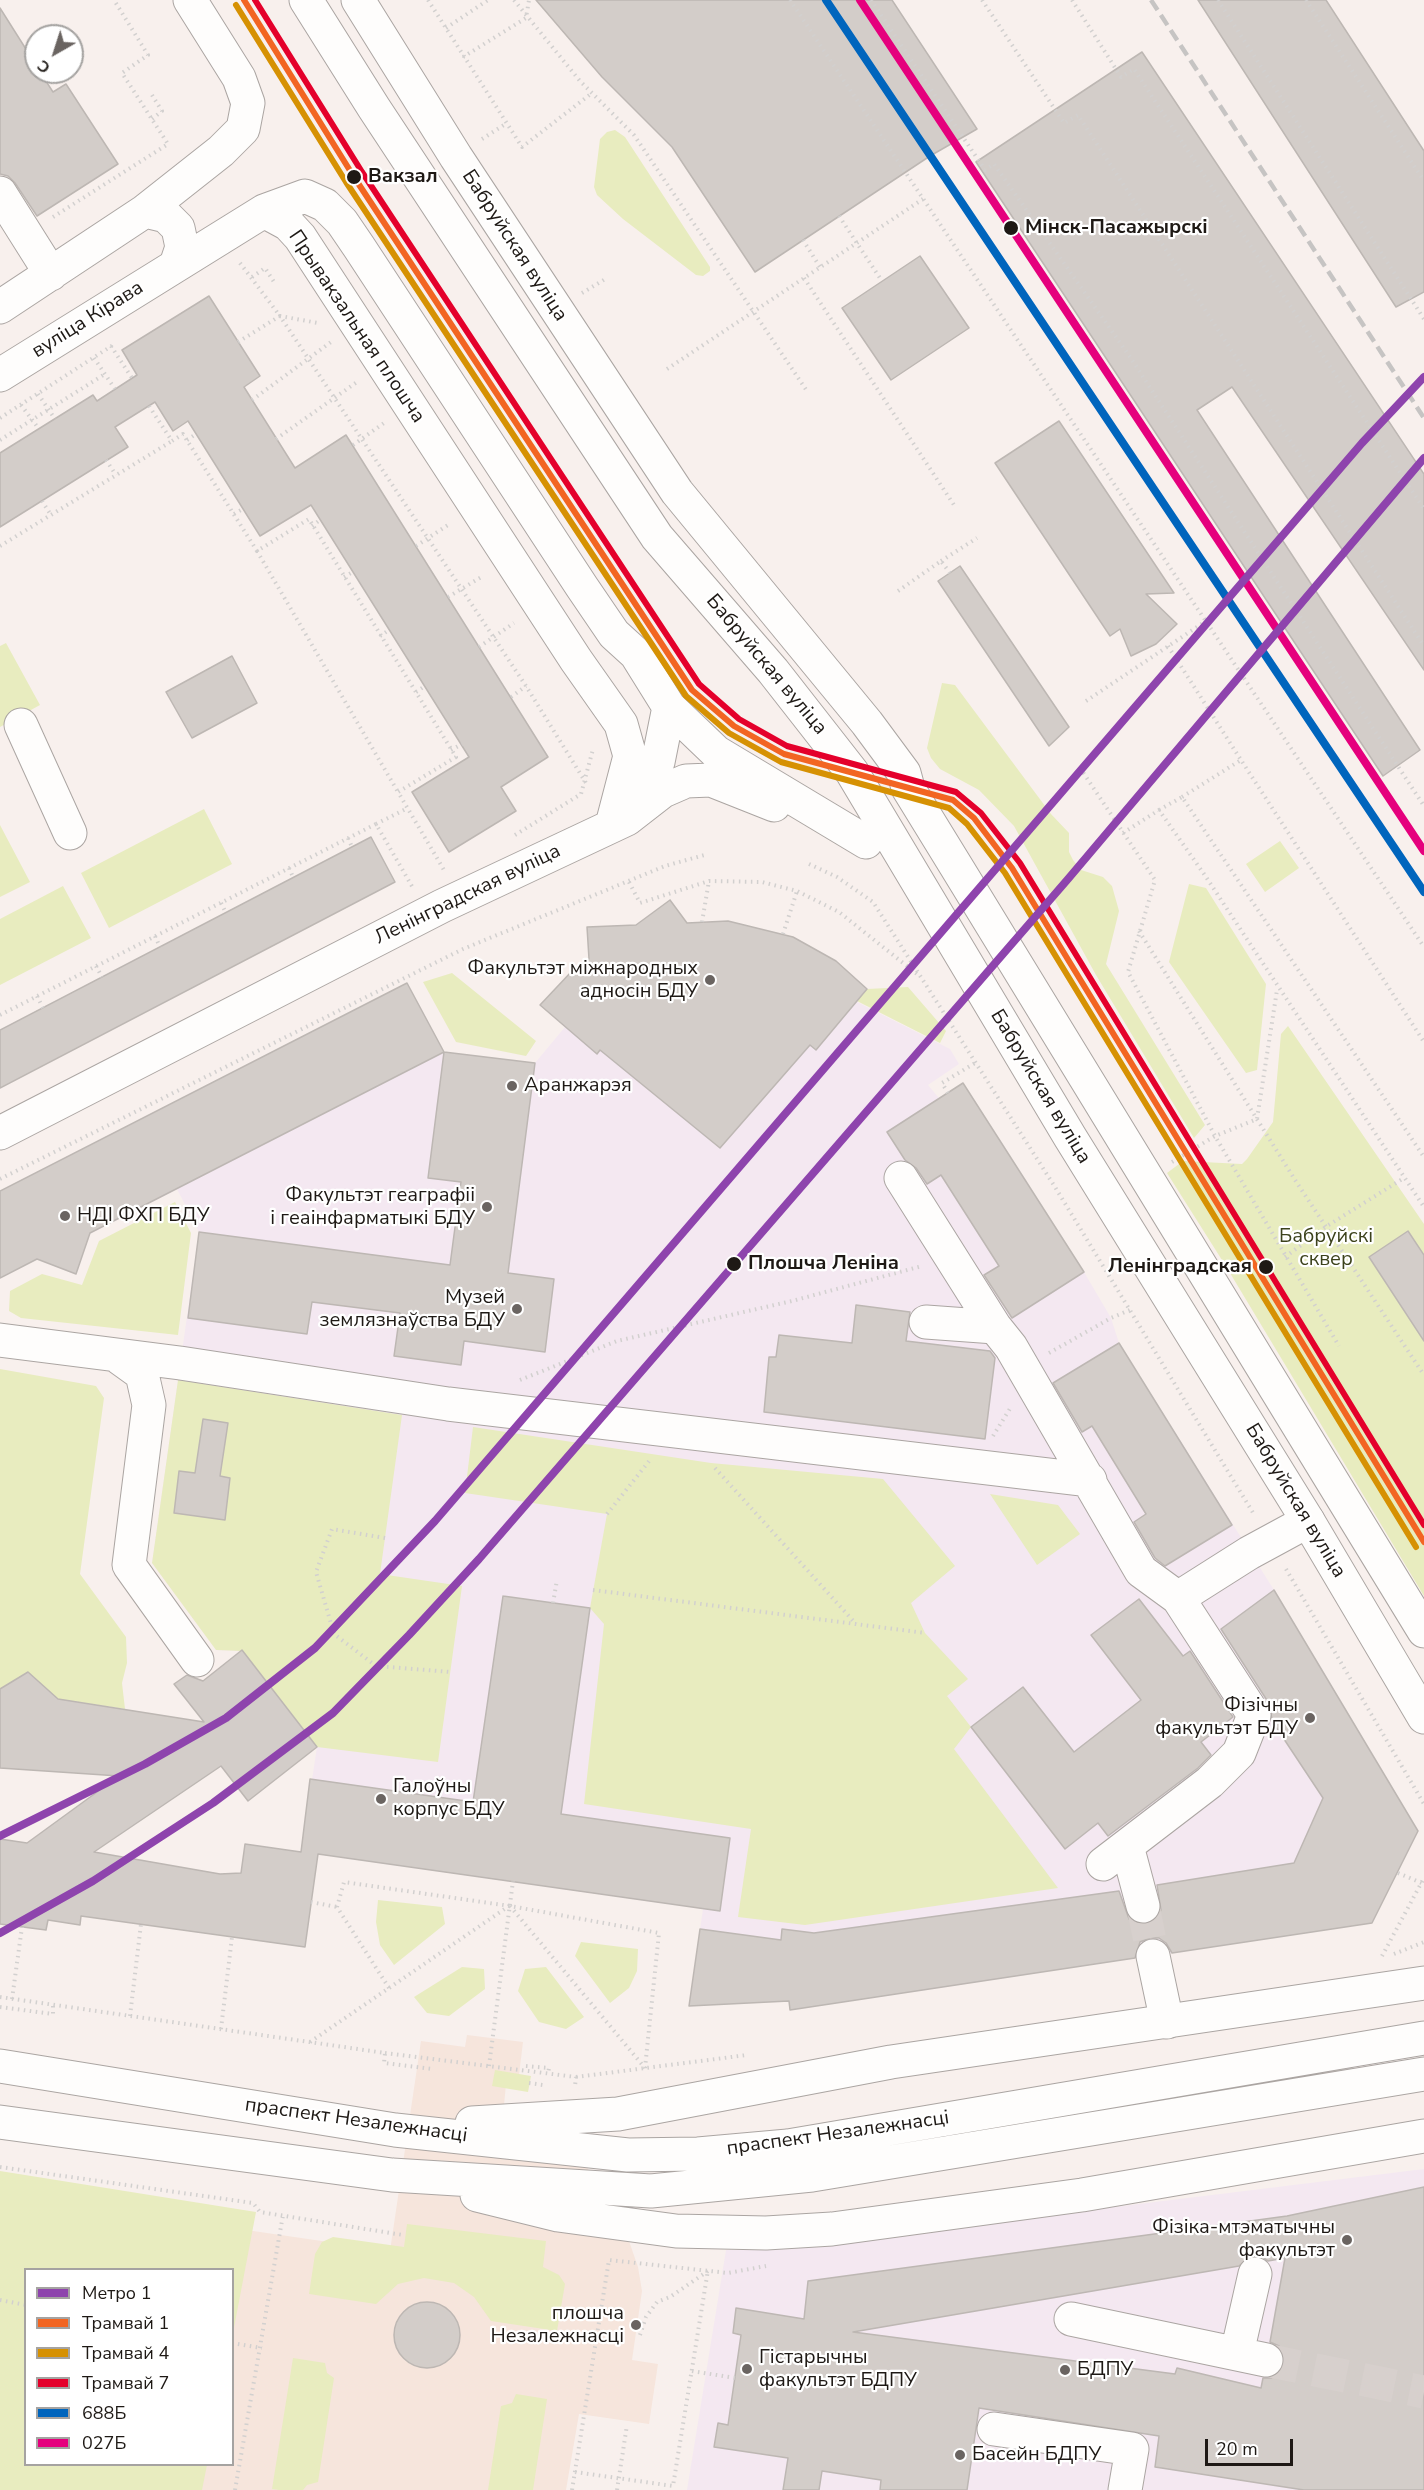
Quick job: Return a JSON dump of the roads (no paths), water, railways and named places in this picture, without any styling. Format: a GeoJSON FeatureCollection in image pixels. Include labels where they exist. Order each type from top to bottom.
{"type":"FeatureCollection","features":[{"type":"Feature","properties":{"kind":"main road"},"geometry":{"type":"LineString","coordinates":[[0,307],[145,211],[243,129],[248,103],[239,78],[190,0]]}},
{"type":"Feature","properties":{"kind":"main road","name":"Бабруйская вуліца"},"geometry":{"type":"LineString","coordinates":[[306,0],[374,108],[657,537],[773,671],[840,756],[1070,1137],[1308,1521],[1424,1717]]}},
{"type":"Feature","properties":{"kind":"main road","name":"Бабруйская вуліца"},"geometry":{"type":"LineString","coordinates":[[358,0],[468,176],[677,492],[867,723],[903,773],[908,788],[1424,1631]]}},
{"type":"Feature","properties":{"kind":"main road"},"geometry":{"type":"LineString","coordinates":[[0,193],[51,274]]}},
{"type":"Feature","properties":{"kind":"main road","name":"Прывакзальная плошча"},"geometry":{"type":"LineString","coordinates":[[264,211],[305,196],[325,205],[342,222],[582,587],[614,634],[636,654],[669,707],[716,752],[866,842]]}},
{"type":"Feature","properties":{"kind":"main road"},"geometry":{"type":"LineString","coordinates":[[145,211],[166,216],[178,228],[182,246],[176,265]]}},
{"type":"Feature","properties":{"kind":"main road","name":"вуліца Кірава"},"geometry":{"type":"LineString","coordinates":[[0,375],[264,211]]}},
{"type":"Feature","properties":{"kind":"main road","name":"Прывакзальная плошча"},"geometry":{"type":"LineString","coordinates":[[264,211],[288,224],[300,237],[550,621],[621,724],[630,756],[612,825]]}},
{"type":"Feature","properties":{"kind":"main road"},"geometry":{"type":"LineString","coordinates":[[612,825],[658,762],[669,707]]}},
{"type":"Feature","properties":{"kind":"main road"},"geometry":{"type":"LineString","coordinates":[[21,724],[70,832]]}},
{"type":"Feature","properties":{"kind":"main road","name":"Ленінградская вуліца"},"geometry":{"type":"LineString","coordinates":[[0,1133],[442,906],[627,819],[663,792],[686,781],[711,780],[866,842],[906,863]]}},
{"type":"Feature","properties":{"kind":"main road"},"geometry":{"type":"LineString","coordinates":[[906,863],[943,845]]}},
{"type":"Feature","properties":{"kind":"main road"},"geometry":{"type":"LineString","coordinates":[[902,1178],[995,1327],[1011,1347],[1141,1571],[1178,1598],[1254,1715],[1239,1753],[1210,1782],[1115,1855],[1143,1906]]}},
{"type":"Feature","properties":{"kind":"main road"},"geometry":{"type":"LineString","coordinates":[[926,1322],[995,1327]]}},
{"type":"Feature","properties":{"kind":"main road"},"geometry":{"type":"LineString","coordinates":[[0,1340],[448,1404],[1090,1480]]}},
{"type":"Feature","properties":{"kind":"main road"},"geometry":{"type":"LineString","coordinates":[[117,1356],[142,1374],[149,1405],[129,1565],[197,1660]]}},
{"type":"Feature","properties":{"kind":"main road"},"geometry":{"type":"LineString","coordinates":[[1178,1598],[1308,1521]]}},
{"type":"Feature","properties":{"kind":"main road"},"geometry":{"type":"LineString","coordinates":[[1153,1956],[1167,2022]]}},
{"type":"Feature","properties":{"kind":"main road"},"geometry":{"type":"LineString","coordinates":[[395,2130],[618,2114],[891,2062],[1424,1983]]}},
{"type":"Feature","properties":{"kind":"main road","name":"праспект Незалежнасці"},"geometry":{"type":"LineString","coordinates":[[0,2066],[395,2130],[628,2155],[698,2154],[788,2146],[1424,2037]]}},
{"type":"Feature","properties":{"kind":"main road","name":"праспект Незалежнасці"},"geometry":{"type":"LineString","coordinates":[[0,2122],[392,2175],[651,2191],[775,2181],[1424,2074]]}},
{"type":"Feature","properties":{"kind":"main road"},"geometry":{"type":"LineString","coordinates":[[392,2175],[558,2215],[676,2231],[766,2233],[832,2229],[1082,2195],[1424,2136]]}},
{"type":"Feature","properties":{"kind":"main road"},"geometry":{"type":"LineString","coordinates":[[1071,2319],[1251,2357],[1255,2274]]}},
{"type":"Feature","properties":{"kind":"main road"},"geometry":{"type":"LineString","coordinates":[[994,2430],[1132,2449],[1133,2489]]}},
{"type":"Feature","properties":{"kind":"tunnel"},"geometry":{"type":"LineString","coordinates":[[1143,1906],[1153,1956]]}},
{"type":"Feature","properties":{"kind":"tunnel"},"geometry":{"type":"LineString","coordinates":[[1266,2360],[1424,2392]]}},
{"type":"Feature","properties":{"kind":"railway"},"geometry":{"type":"LineString","coordinates":[[1151,0],[1424,418]]}},
{"type":"Feature","properties":{"kind":"metro line","name":"1"},"geometry":{"type":"LineString","coordinates":[[0,1836],[145,1764],[226,1718],[315,1648],[435,1521],[1362,443],[1424,377]]}},
{"type":"Feature","properties":{"kind":"metro line","name":"1"},"geometry":{"type":"LineString","coordinates":[[0,1933],[93,1881],[213,1803],[333,1713],[409,1635],[479,1559],[1068,879],[1424,458]]}},
{"type":"Feature","properties":{"kind":"tram line","name":"1"},"geometry":{"type":"LineString","coordinates":[[244,0],[354,177],[692,690],[734,726],[784,754],[953,800],[974,818],[1012,868],[1424,1542]]}},
{"type":"Feature","properties":{"kind":"tram line","name":"7"},"geometry":{"type":"LineString","coordinates":[[255,0],[362,172],[699,684],[739,719],[787,746],[956,792],[981,813],[1020,863],[1424,1525]]}},
{"type":"Feature","properties":{"kind":"tram line","name":"4"},"geometry":{"type":"LineString","coordinates":[[236,5],[346,182],[686,696],[729,733],[781,762],[949,808],[967,824],[1005,873],[1416,1547]]}},
{"type":"Feature","properties":{"kind":"place","name":"Вакзал"},"geometry":{"type":"Point","coordinates":[354,177]}},
{"type":"Feature","properties":{"kind":"place","name":"Мінск-Пасажырскі"},"geometry":{"type":"Point","coordinates":[1011,228]}},
{"type":"Feature","properties":{"kind":"place","name":"Факультэт міжнародных адносін БДУ"},"geometry":{"type":"Point","coordinates":[710,980]}},
{"type":"Feature","properties":{"kind":"place","name":"Аранжарэя"},"geometry":{"type":"Point","coordinates":[512,1086]}},
{"type":"Feature","properties":{"kind":"place","name":"Факультэт геаграфіі і геаінфарматыкі БДУ"},"geometry":{"type":"Point","coordinates":[487,1207]}},
{"type":"Feature","properties":{"kind":"place","name":"НДІ ФХП БДУ"},"geometry":{"type":"Point","coordinates":[65,1216]}},
{"type":"Feature","properties":{"kind":"place","name":"Плошча Леніна"},"geometry":{"type":"Point","coordinates":[734,1264]}},
{"type":"Feature","properties":{"kind":"place","name":"Ленінградская"},"geometry":{"type":"Point","coordinates":[1266,1267]}},
{"type":"Feature","properties":{"kind":"place","name":"Музей землязнаўства БДУ"},"geometry":{"type":"Point","coordinates":[517,1309]}},
{"type":"Feature","properties":{"kind":"place","name":"Фізічны факультэт БДУ"},"geometry":{"type":"Point","coordinates":[1310,1718]}},
{"type":"Feature","properties":{"kind":"place","name":"Галоўны корпус БДУ"},"geometry":{"type":"Point","coordinates":[381,1799]}},
{"type":"Feature","properties":{"kind":"place","name":"Фізіка-мтэматычны факультэт"},"geometry":{"type":"Point","coordinates":[1347,2240]}},
{"type":"Feature","properties":{"kind":"place","name":"плошча Незалежнасці"},"geometry":{"type":"Point","coordinates":[636,2325]}},
{"type":"Feature","properties":{"kind":"place","name":"Гістарычны факультэт БДПУ"},"geometry":{"type":"Point","coordinates":[747,2369]}},
{"type":"Feature","properties":{"kind":"place","name":"БДПУ"},"geometry":{"type":"Point","coordinates":[1065,2370]}},
{"type":"Feature","properties":{"kind":"place","name":"Басейн БДПУ"},"geometry":{"type":"Point","coordinates":[960,2455]}},
{"type":"Feature","properties":{"kind":"park label","name":"Бабруйскі сквер"},"geometry":{"type":"Point","coordinates":[1326,1248]}}]}
